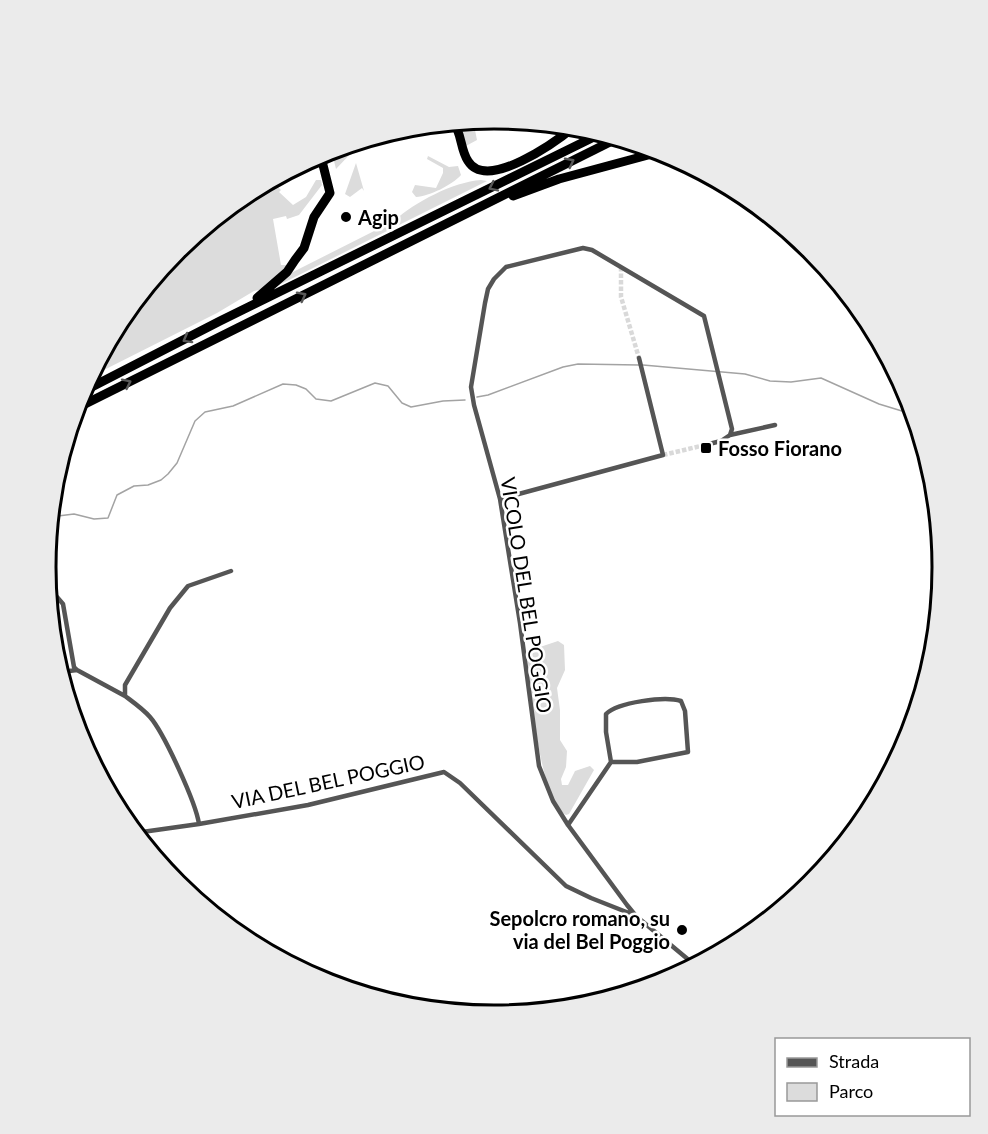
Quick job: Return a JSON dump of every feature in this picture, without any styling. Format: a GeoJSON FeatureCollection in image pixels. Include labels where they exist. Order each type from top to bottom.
{"type":"FeatureCollection","features":[{"type":"Feature","properties":{"kind":"highway"},"geometry":{"type":"LineString","coordinates":[[458,130],[468,162],[476,168],[487,171],[505,168],[527,158],[565,134]]}},
{"type":"Feature","properties":{"kind":"highway"},"geometry":{"type":"LineString","coordinates":[[95,385],[220,321],[590,139]]}},
{"type":"Feature","properties":{"kind":"highway"},"geometry":{"type":"LineString","coordinates":[[88,403],[608,143]]}},
{"type":"Feature","properties":{"kind":"highway"},"geometry":{"type":"LineString","coordinates":[[469,212],[559,179],[647,156]]}},
{"type":"Feature","properties":{"kind":"highway"},"geometry":{"type":"LineString","coordinates":[[220,321],[272,286],[287,272],[304,248],[314,216],[330,193],[323,164]]}},
{"type":"Feature","properties":{"kind":"street","name":"VICOLO DEL BEL POGGIO"},"geometry":{"type":"LineString","coordinates":[[689,960],[636,915],[568,825],[553,801],[539,766],[520,623],[500,499],[471,387],[488,289],[494,279],[506,267],[583,248],[592,250],[704,316],[732,429],[730,435]]}},
{"type":"Feature","properties":{"kind":"street"},"geometry":{"type":"LineString","coordinates":[[500,499],[663,455],[639,358]]}},
{"type":"Feature","properties":{"kind":"street"},"geometry":{"type":"LineString","coordinates":[[705,445],[721,441],[730,435],[775,425]]}},
{"type":"Feature","properties":{"kind":"street"},"geometry":{"type":"LineString","coordinates":[[125,696],[125,685],[170,608],[188,586],[231,571]]}},
{"type":"Feature","properties":{"kind":"street"},"geometry":{"type":"LineString","coordinates":[[56,597],[63,604],[72,661],[77,670],[125,696],[150,718],[161,734],[187,788],[199,824],[144,832]]}},
{"type":"Feature","properties":{"kind":"street"},"geometry":{"type":"LineString","coordinates":[[68,671],[77,670]]}},
{"type":"Feature","properties":{"kind":"street"},"geometry":{"type":"LineString","coordinates":[[568,825],[611,762],[605,717],[609,711],[620,706],[667,698],[681,701],[685,711],[688,752],[637,762],[611,762]]}},
{"type":"Feature","properties":{"kind":"street","name":"VIA DEL BEL POGGIO"},"geometry":{"type":"LineString","coordinates":[[199,824],[308,805],[444,772],[460,783],[566,886],[636,915]]}},
{"type":"Feature","properties":{"kind":"green space"},"geometry":{"type":"Polygon","coordinates":[[[475,129],[477,140],[464,147],[456,130],[475,129]]]}},
{"type":"Feature","properties":{"kind":"green space"},"geometry":{"type":"Polygon","coordinates":[[[352,153],[336,169],[334,159],[352,153]]]}},
{"type":"Feature","properties":{"kind":"green space"},"geometry":{"type":"Polygon","coordinates":[[[428,156],[449,167],[458,166],[461,175],[452,183],[428,195],[416,197],[412,192],[415,185],[436,188],[443,173],[443,168],[427,159],[428,156]]]}},
{"type":"Feature","properties":{"kind":"green space"},"geometry":{"type":"Polygon","coordinates":[[[356,163],[364,191],[362,188],[350,197],[345,194],[356,163]]]}},
{"type":"Feature","properties":{"kind":"green space"},"geometry":{"type":"Polygon","coordinates":[[[316,180],[321,180],[322,185],[299,215],[287,219],[286,216],[273,219],[281,265],[287,265],[272,287],[254,291],[217,313],[102,371],[129,323],[146,300],[164,278],[205,237],[250,202],[279,185],[281,190],[279,192],[293,205],[306,197],[316,180]]]}},
{"type":"Feature","properties":{"kind":"green space"},"geometry":{"type":"Polygon","coordinates":[[[481,180],[487,181],[277,286],[289,274],[394,221],[435,194],[481,180]]]}},
{"type":"Feature","properties":{"kind":"green space"},"geometry":{"type":"Polygon","coordinates":[[[558,641],[564,645],[565,670],[557,688],[560,740],[567,751],[566,767],[561,779],[562,785],[568,785],[575,771],[590,766],[594,770],[569,814],[566,815],[556,804],[542,765],[527,654],[531,650],[558,641]]]}},
{"type":"Feature","properties":{"kind":"waterway"},"geometry":{"type":"LineString","coordinates":[[477,397],[563,367],[578,364],[639,365]]}},
{"type":"Feature","properties":{"kind":"waterway"},"geometry":{"type":"LineString","coordinates":[[643,365],[745,374],[770,381],[791,382],[821,378],[879,404],[904,412]]}},
{"type":"Feature","properties":{"kind":"waterway"},"geometry":{"type":"LineString","coordinates":[[58,516],[74,514],[94,519],[108,518],[117,495],[134,486],[148,485],[161,480],[168,474],[177,463],[195,421],[205,412],[233,406],[283,384],[296,385],[306,389],[316,399],[331,401],[375,383],[388,386],[402,403],[411,407],[443,401],[465,400]]}},
{"type":"Feature","properties":{"kind":"tunnel"},"geometry":{"type":"LineString","coordinates":[[621,267],[621,297],[639,358]]}},
{"type":"Feature","properties":{"kind":"tunnel"},"geometry":{"type":"LineString","coordinates":[[663,455],[705,445]]}},
{"type":"Feature","properties":{"kind":"place","name":"Agip"},"geometry":{"type":"Point","coordinates":[346,217]}},
{"type":"Feature","properties":{"kind":"place","name":"Fosso Fiorano"},"geometry":{"type":"Point","coordinates":[706,448]}},
{"type":"Feature","properties":{"kind":"place","name":"Sepolcro romano, su via del Bel Poggio"},"geometry":{"type":"Point","coordinates":[682,930]}}]}
